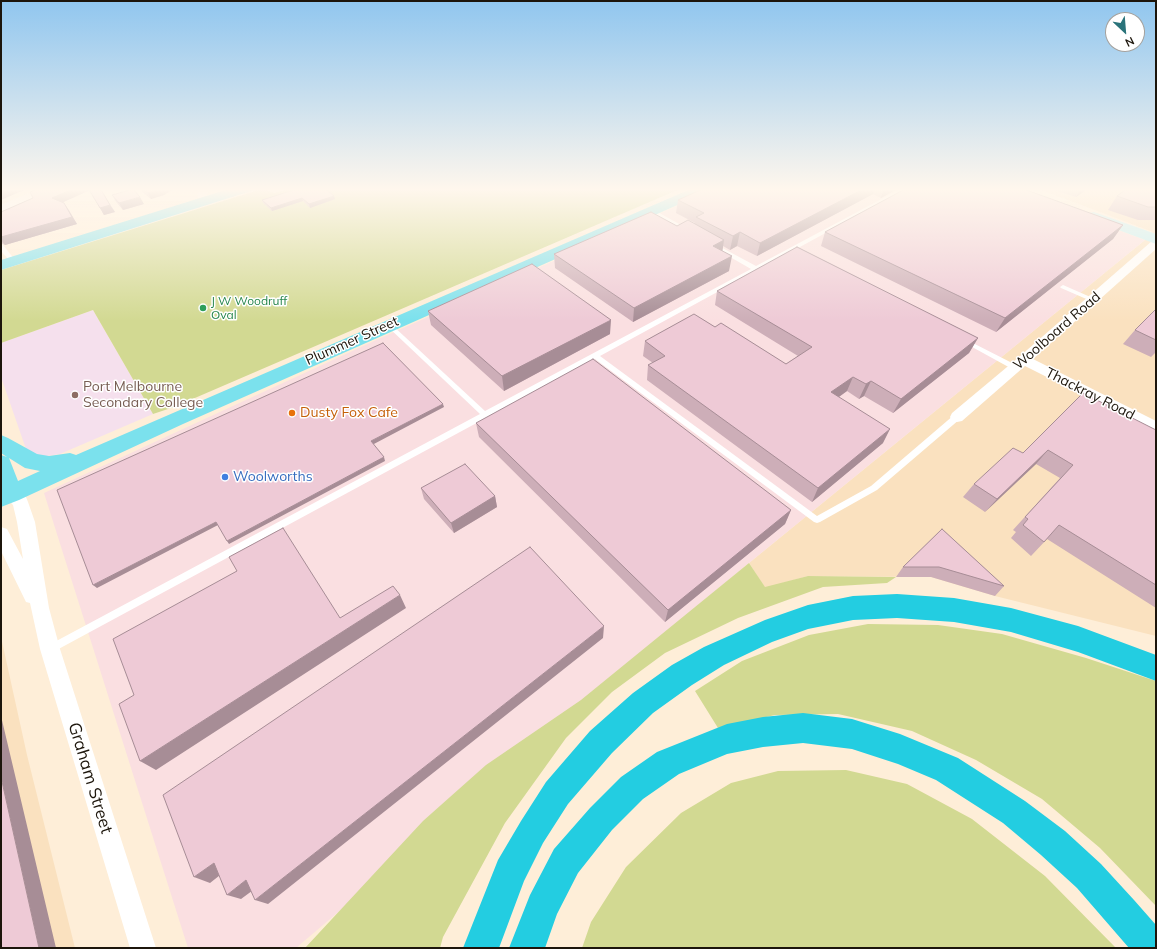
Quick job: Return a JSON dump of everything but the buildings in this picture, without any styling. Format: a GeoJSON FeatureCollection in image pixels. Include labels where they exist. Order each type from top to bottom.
{"type":"FeatureCollection","features":[{"type":"Feature","properties":{"kind":"highway"},"geometry":{"type":"LineString","coordinates":[[481,948],[510,872],[532,832],[557,793],[602,742],[643,703],[682,675],[714,656],[765,632],[808,617],[853,608],[898,606],[954,610],[1011,620],[1078,639],[1156,668]]}},
{"type":"Feature","properties":{"kind":"highway"},"geometry":{"type":"LineString","coordinates":[[527,948],[542,907],[566,861],[601,819],[632,788],[668,763],[727,739],[763,732],[803,728],[852,734],[900,749],[947,769],[973,785],[1014,812],[1053,843],[1089,876],[1152,948]]}},
{"type":"Feature","properties":{"kind":"main road"},"geometry":{"type":"LineString","coordinates":[[5,256],[82,232]]}},
{"type":"Feature","properties":{"kind":"main road","name":"Plummer Street"},"geometry":{"type":"LineString","coordinates":[[6,496],[389,325],[603,232]]}},
{"type":"Feature","properties":{"kind":"main road"},"geometry":{"type":"LineString","coordinates":[[1,442],[26,459],[36,463],[56,464],[88,459]]}},
{"type":"Feature","properties":{"kind":"main road","name":"Graham Street"},"geometry":{"type":"LineString","coordinates":[[1,463],[6,496]]}},
{"type":"Feature","properties":{"kind":"street"},"geometry":{"type":"LineString","coordinates":[[1138,232],[1156,239]]}},
{"type":"Feature","properties":{"kind":"street","name":"Woolboard Road"},"geometry":{"type":"LineString","coordinates":[[957,417],[1020,364],[1156,243]]}},
{"type":"Feature","properties":{"kind":"street","name":"Thackray Road"},"geometry":{"type":"LineString","coordinates":[[1020,364],[1156,427]]}},
{"type":"Feature","properties":{"kind":"street","name":"Graham Street"},"geometry":{"type":"LineString","coordinates":[[6,496],[20,502],[26,522],[40,608],[50,650],[143,948]]}},
{"type":"Feature","properties":{"kind":"street","name":"Graham Street"},"geometry":{"type":"LineString","coordinates":[[1,534],[40,608]]}},
{"type":"Feature","properties":{"kind":"lane"},"geometry":{"type":"LineString","coordinates":[[50,650],[756,268],[793,253],[829,232]]}},
{"type":"Feature","properties":{"kind":"lane"},"geometry":{"type":"LineString","coordinates":[[705,240],[756,268]]}},
{"type":"Feature","properties":{"kind":"lane"},"geometry":{"type":"LineString","coordinates":[[1063,287],[1093,300]]}},
{"type":"Feature","properties":{"kind":"lane"},"geometry":{"type":"LineString","coordinates":[[389,325],[485,415]]}},
{"type":"Feature","properties":{"kind":"lane"},"geometry":{"type":"LineString","coordinates":[[957,337],[1020,364]]}},
{"type":"Feature","properties":{"kind":"lane"},"geometry":{"type":"LineString","coordinates":[[595,355],[817,520],[874,488],[957,417]]}},
{"type":"Feature","properties":{"kind":"shaded area"},"geometry":{"type":"Polygon","coordinates":[[[618,232],[1124,232],[1145,240],[749,563],[296,948],[188,948],[44,493],[374,341],[618,232]]]}},
{"type":"Feature","properties":{"kind":"shaded area"},"geometry":{"type":"Polygon","coordinates":[[[1153,232],[1156,232],[1156,636],[995,596],[931,577],[808,576],[765,588],[749,563],[1153,232]]]}},
{"type":"Feature","properties":{"kind":"shaded area","name":"Port Melbourne Secondary College"},"geometry":{"type":"Polygon","coordinates":[[[93,310],[153,414],[60,454],[41,457],[26,449],[1,377],[1,343],[93,310]]]}},
{"type":"Feature","properties":{"kind":"shaded area"},"geometry":{"type":"Polygon","coordinates":[[[1,637],[27,755],[75,948],[1,948],[1,637]]]}},
{"type":"Feature","properties":{"kind":"green space"},"geometry":{"type":"Polygon","coordinates":[[[122,232],[579,232],[174,407],[153,414],[93,310],[1,343],[1,270],[122,232]]]}},
{"type":"Feature","properties":{"kind":"green space"},"geometry":{"type":"Polygon","coordinates":[[[749,563],[765,587],[808,576],[896,577],[887,583],[823,587],[738,618],[665,653],[612,692],[566,738],[505,823],[443,937],[440,948],[305,948],[423,821],[486,765],[581,700],[749,563]]]}},
{"type":"Feature","properties":{"kind":"green space"},"geometry":{"type":"Polygon","coordinates":[[[868,624],[938,625],[1002,634],[1086,658],[1156,681],[1156,906],[1100,848],[1042,799],[976,760],[912,731],[838,714],[775,715],[718,728],[695,691],[742,661],[809,635],[868,624]]]}},
{"type":"Feature","properties":{"kind":"green space"},"geometry":{"type":"Polygon","coordinates":[[[846,770],[907,784],[972,819],[1045,876],[1116,948],[582,948],[591,922],[626,867],[681,813],[731,783],[778,771],[846,770]]]}},
{"type":"Feature","properties":{"kind":"place","name":"J W Woodruff Oval"},"geometry":{"type":"Point","coordinates":[203,308]}},
{"type":"Feature","properties":{"kind":"place","name":"Port Melbourne Secondary College"},"geometry":{"type":"Point","coordinates":[75,395]}},
{"type":"Feature","properties":{"kind":"place","name":"Dusty Fox Cafe"},"geometry":{"type":"Point","coordinates":[292,413]}},
{"type":"Feature","properties":{"kind":"place","name":"Woolworths"},"geometry":{"type":"Point","coordinates":[225,477]}}]}
